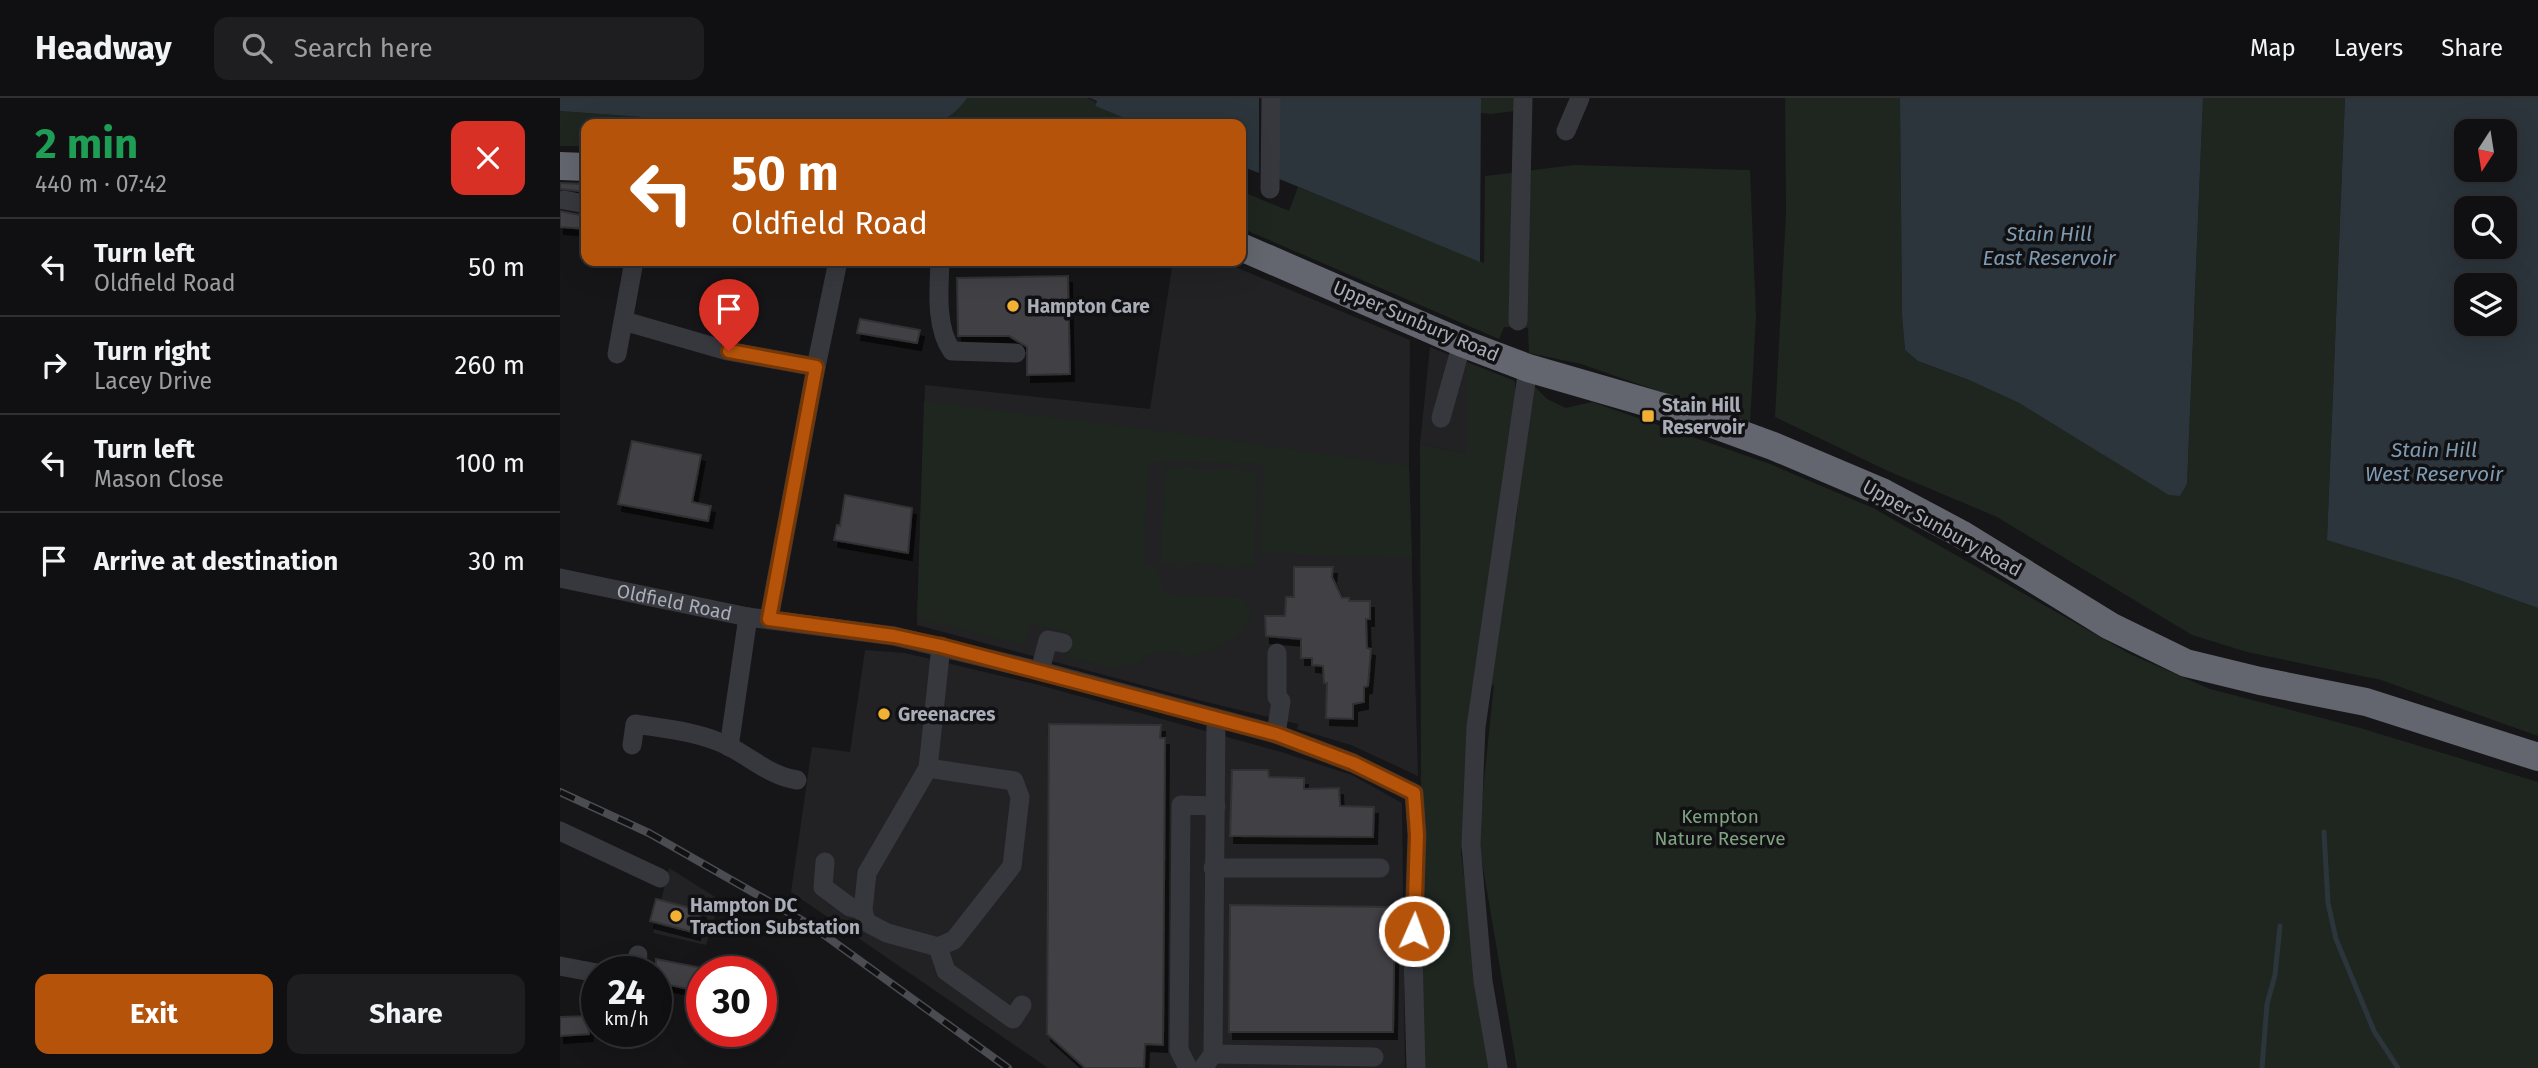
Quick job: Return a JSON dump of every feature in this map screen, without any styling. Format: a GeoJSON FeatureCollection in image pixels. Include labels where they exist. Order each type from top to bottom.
{"type":"FeatureCollection","features":[{"type":"Feature","properties":{"kind":"highway"},"geometry":{"type":"LineString","coordinates":[[560,166],[581,167]]}},
{"type":"Feature","properties":{"kind":"highway","name":"Upper Sunbury Road"},"geometry":{"type":"LineString","coordinates":[[1246,249],[1462,343],[1528,368],[1680,412],[1773,446],[1884,493],[1961,534],[2110,626],[2186,663],[2366,702],[2538,757]]}},
{"type":"Feature","properties":{"kind":"street"},"geometry":{"type":"LineString","coordinates":[[1270,189],[1271,98]]}},
{"type":"Feature","properties":{"kind":"street"},"geometry":{"type":"LineString","coordinates":[[1518,321],[1523,98]]}},
{"type":"Feature","properties":{"kind":"street"},"geometry":{"type":"LineString","coordinates":[[1566,131],[1580,98]]}},
{"type":"Feature","properties":{"kind":"street"},"geometry":{"type":"LineString","coordinates":[[564,200],[581,203]]}},
{"type":"Feature","properties":{"kind":"street"},"geometry":{"type":"LineString","coordinates":[[617,354],[633,266]]}},
{"type":"Feature","properties":{"kind":"street"},"geometry":{"type":"LineString","coordinates":[[769,619],[837,266]]}},
{"type":"Feature","properties":{"kind":"street"},"geometry":{"type":"LineString","coordinates":[[940,266],[939,295],[944,340],[952,351],[1016,353]]}},
{"type":"Feature","properties":{"kind":"street"},"geometry":{"type":"LineString","coordinates":[[624,321],[729,351],[816,367]]}},
{"type":"Feature","properties":{"kind":"street"},"geometry":{"type":"LineString","coordinates":[[1441,418],[1462,343]]}},
{"type":"Feature","properties":{"kind":"street"},"geometry":{"type":"LineString","coordinates":[[1498,1068],[1483,981],[1471,832],[1476,727],[1528,368]]}},
{"type":"Feature","properties":{"kind":"street","name":"Oldfield Road"},"geometry":{"type":"LineString","coordinates":[[560,578],[748,617],[894,636],[941,646],[1276,734],[1353,763],[1414,793],[1417,835],[1413,955],[1416,1068]]}},
{"type":"Feature","properties":{"kind":"street"},"geometry":{"type":"LineString","coordinates":[[729,747],[748,617]]}},
{"type":"Feature","properties":{"kind":"street"},"geometry":{"type":"LineString","coordinates":[[1040,671],[1048,640]]}},
{"type":"Feature","properties":{"kind":"street"},"geometry":{"type":"LineString","coordinates":[[928,768],[1014,781],[1020,797],[1012,866],[954,940],[938,947],[887,933],[866,922],[863,909],[867,873],[928,768],[941,646]]}},
{"type":"Feature","properties":{"kind":"street"},"geometry":{"type":"LineString","coordinates":[[1276,734],[1281,701],[1277,696],[1278,653]]}},
{"type":"Feature","properties":{"kind":"street"},"geometry":{"type":"LineString","coordinates":[[1216,718],[1208,1061],[1374,1057]]}},
{"type":"Feature","properties":{"kind":"street"},"geometry":{"type":"LineString","coordinates":[[632,745],[635,724],[700,735],[729,747],[779,778],[797,780]]}},
{"type":"Feature","properties":{"kind":"street"},"geometry":{"type":"LineString","coordinates":[[1188,1068],[1179,1050],[1181,805],[1216,806]]}},
{"type":"Feature","properties":{"kind":"street"},"geometry":{"type":"LineString","coordinates":[[560,831],[660,878]]}},
{"type":"Feature","properties":{"kind":"street"},"geometry":{"type":"LineString","coordinates":[[825,862],[822,887],[850,907],[863,909]]}},
{"type":"Feature","properties":{"kind":"street"},"geometry":{"type":"LineString","coordinates":[[1213,868],[1380,868]]}},
{"type":"Feature","properties":{"kind":"street"},"geometry":{"type":"LineString","coordinates":[[938,947],[946,971],[1013,1019],[1021,1005]]}},
{"type":"Feature","properties":{"kind":"street"},"geometry":{"type":"LineString","coordinates":[[560,966],[581,970]]}},
{"type":"Feature","properties":{"kind":"shaded area"},"geometry":{"type":"Polygon","coordinates":[[[1172,266],[1233,266],[1410,340],[1409,466],[1418,776],[1351,745],[1297,729],[1298,724],[917,625],[925,385],[1150,409],[1172,266]]]}},
{"type":"Feature","properties":{"kind":"shaded area"},"geometry":{"type":"Polygon","coordinates":[[[1430,347],[1467,362],[1467,454],[1420,444],[1430,347]]]}},
{"type":"Feature","properties":{"kind":"shaded area"},"geometry":{"type":"Polygon","coordinates":[[[865,650],[905,653],[1039,685],[1281,752],[1352,775],[1402,803],[1405,1068],[1048,1068],[791,892],[812,747],[850,752],[865,650]]]}},
{"type":"Feature","properties":{"kind":"shaded area"},"geometry":{"type":"Polygon","coordinates":[[[669,868],[720,900],[706,945],[653,933],[669,868]]]}},
{"type":"Feature","properties":{"kind":"green space"},"geometry":{"type":"Polygon","coordinates":[[[967,98],[1087,98],[1096,102],[1095,106],[1127,119],[940,119],[958,108],[967,98]]]}},
{"type":"Feature","properties":{"kind":"green space"},"geometry":{"type":"Polygon","coordinates":[[[1481,98],[1514,98],[1514,111],[1481,113],[1481,98]]]}},
{"type":"Feature","properties":{"kind":"green space"},"geometry":{"type":"Polygon","coordinates":[[[1785,98],[1900,98],[1902,315],[1905,350],[1918,361],[2019,403],[2169,494],[2180,496],[2187,484],[2203,98],[2345,98],[2327,539],[2538,608],[2538,736],[2381,680],[2247,652],[2192,635],[1997,517],[1888,471],[1775,417],[1786,213],[1785,98]]]}},
{"type":"Feature","properties":{"kind":"green space"},"geometry":{"type":"Polygon","coordinates":[[[560,111],[670,119],[581,119],[581,146],[560,146],[560,111]]]}},
{"type":"Feature","properties":{"kind":"green space"},"geometry":{"type":"Polygon","coordinates":[[[1574,165],[1750,170],[1756,317],[1750,423],[1581,364],[1529,353],[1528,328],[1504,327],[1499,339],[1246,230],[1246,193],[1289,211],[1298,187],[1484,263],[1485,176],[1574,165]]]}},
{"type":"Feature","properties":{"kind":"green space","name":"Kempton Nature Reserve"},"geometry":{"type":"Polygon","coordinates":[[[1467,362],[1515,381],[1500,515],[1516,523],[1531,383],[1547,399],[1566,408],[1592,402],[1770,464],[1873,508],[2130,654],[2210,689],[2360,728],[2538,782],[2538,1068],[1517,1068],[1478,838],[1494,684],[1475,697],[1461,853],[1489,1068],[1424,1068],[1418,952],[1421,793],[1420,444],[1467,454],[1467,362]]]}},
{"type":"Feature","properties":{"kind":"green space"},"geometry":{"type":"Polygon","coordinates":[[[924,401],[1164,431],[1409,466],[1412,558],[1260,553],[1264,464],[1164,461],[1148,464],[1144,564],[1158,570],[1163,590],[1175,596],[1242,598],[1252,613],[1240,633],[1233,639],[1185,658],[1174,650],[1141,656],[1144,661],[1113,668],[1067,657],[1073,635],[1031,623],[1024,645],[917,618],[924,401]]]}},
{"type":"Feature","properties":{"kind":"green space"},"geometry":{"type":"Polygon","coordinates":[[[1181,465],[1194,466],[1194,470],[1228,470],[1228,467],[1240,467],[1241,471],[1258,471],[1254,566],[1237,565],[1237,569],[1224,569],[1224,565],[1191,563],[1190,567],[1178,567],[1178,563],[1161,562],[1164,469],[1181,469],[1181,465]]]}},
{"type":"Feature","properties":{"kind":"water"},"geometry":{"type":"Polygon","coordinates":[[[560,98],[967,98],[958,109],[942,119],[670,119],[560,111],[560,98]]]}},
{"type":"Feature","properties":{"kind":"water"},"geometry":{"type":"Polygon","coordinates":[[[1090,98],[1259,98],[1259,173],[1246,168],[1246,119],[1127,119],[1095,106],[1097,101],[1090,98]]]}},
{"type":"Feature","properties":{"kind":"water"},"geometry":{"type":"Polygon","coordinates":[[[1278,98],[1481,98],[1480,262],[1277,178],[1278,98]]]}},
{"type":"Feature","properties":{"kind":"water","name":"Stain Hill East Reservoir"},"geometry":{"type":"Polygon","coordinates":[[[1900,98],[2203,98],[2187,484],[2180,496],[2169,495],[2019,403],[1918,361],[1905,350],[1902,315],[1900,98]]]}},
{"type":"Feature","properties":{"kind":"water","name":"Stain Hill West Reservoir"},"geometry":{"type":"Polygon","coordinates":[[[2345,98],[2538,98],[2538,608],[2459,580],[2327,540],[2345,98]]]}},
{"type":"Feature","properties":{"kind":"building"},"geometry":{"type":"Polygon","coordinates":[[[560,183],[581,184],[581,191],[560,189],[560,183]]]}},
{"type":"Feature","properties":{"kind":"building"},"geometry":{"type":"Polygon","coordinates":[[[560,211],[581,215],[581,229],[560,227],[560,211]]]}},
{"type":"Feature","properties":{"kind":"building","name":"Hampton Care"},"geometry":{"type":"Polygon","coordinates":[[[1068,276],[1070,374],[1027,375],[1027,347],[1009,336],[958,336],[957,278],[1068,276]]]}},
{"type":"Feature","properties":{"kind":"building"},"geometry":{"type":"Polygon","coordinates":[[[860,319],[920,330],[917,343],[857,333],[860,319]]]}},
{"type":"Feature","properties":{"kind":"building"},"geometry":{"type":"Polygon","coordinates":[[[632,441],[701,455],[692,502],[711,506],[708,521],[618,504],[632,441]]]}},
{"type":"Feature","properties":{"kind":"building"},"geometry":{"type":"Polygon","coordinates":[[[845,495],[912,508],[908,553],[834,540],[837,525],[840,526],[845,495]]]}},
{"type":"Feature","properties":{"kind":"building"},"geometry":{"type":"Polygon","coordinates":[[[1294,567],[1333,567],[1332,577],[1342,598],[1349,598],[1349,601],[1370,601],[1370,619],[1366,619],[1367,648],[1371,649],[1368,686],[1364,687],[1364,702],[1353,704],[1353,719],[1326,718],[1327,683],[1324,683],[1323,666],[1312,665],[1312,658],[1301,658],[1301,639],[1266,636],[1265,616],[1285,616],[1286,597],[1294,597],[1294,567]]]}},
{"type":"Feature","properties":{"kind":"building"},"geometry":{"type":"Polygon","coordinates":[[[1049,724],[1161,725],[1160,738],[1165,738],[1163,1045],[1145,1044],[1144,1068],[1085,1068],[1047,1034],[1049,724]]]}},
{"type":"Feature","properties":{"kind":"building"},"geometry":{"type":"Polygon","coordinates":[[[1232,770],[1268,770],[1269,777],[1304,778],[1304,789],[1339,788],[1340,806],[1374,807],[1373,837],[1230,836],[1232,770]]]}},
{"type":"Feature","properties":{"kind":"building","name":"Hampton DC Traction Substation"},"geometry":{"type":"Polygon","coordinates":[[[656,899],[702,911],[696,933],[650,921],[656,899]]]}},
{"type":"Feature","properties":{"kind":"building"},"geometry":{"type":"Polygon","coordinates":[[[1230,905],[1395,907],[1393,1032],[1229,1032],[1230,905]]]}},
{"type":"Feature","properties":{"kind":"building"},"geometry":{"type":"Polygon","coordinates":[[[672,962],[686,965],[686,989],[672,985],[672,962]]]}},
{"type":"Feature","properties":{"kind":"building"},"geometry":{"type":"Polygon","coordinates":[[[581,1016],[581,1035],[560,1036],[560,1017],[581,1016]]]}},
{"type":"Feature","properties":{"kind":"waterway"},"geometry":{"type":"LineString","coordinates":[[2324,832],[2328,903],[2336,939],[2374,1031],[2398,1068]]}},
{"type":"Feature","properties":{"kind":"waterway"},"geometry":{"type":"LineString","coordinates":[[2262,1068],[2267,1004],[2275,975],[2280,926]]}},
{"type":"Feature","properties":{"kind":"railway"},"geometry":{"type":"LineString","coordinates":[[560,792],[649,833],[812,926],[1008,1068]]}},
{"type":"Feature","properties":{"kind":"place","name":"Hampton Care"},"geometry":{"type":"Point","coordinates":[1013,306]}},
{"type":"Feature","properties":{"kind":"place","name":"Stain Hill Reservoir"},"geometry":{"type":"Point","coordinates":[1648,416]}},
{"type":"Feature","properties":{"kind":"place","name":"Greenacres"},"geometry":{"type":"Point","coordinates":[884,714]}},
{"type":"Feature","properties":{"kind":"place","name":"Hampton DC Traction Substation"},"geometry":{"type":"Point","coordinates":[676,916]}},
{"type":"Feature","properties":{"kind":"route"},"geometry":{"type":"LineString","coordinates":[[729,351],[816,367],[769,619],[894,636],[941,646],[1276,734],[1353,763],[1414,793],[1417,835],[1414,931]]}}]}
